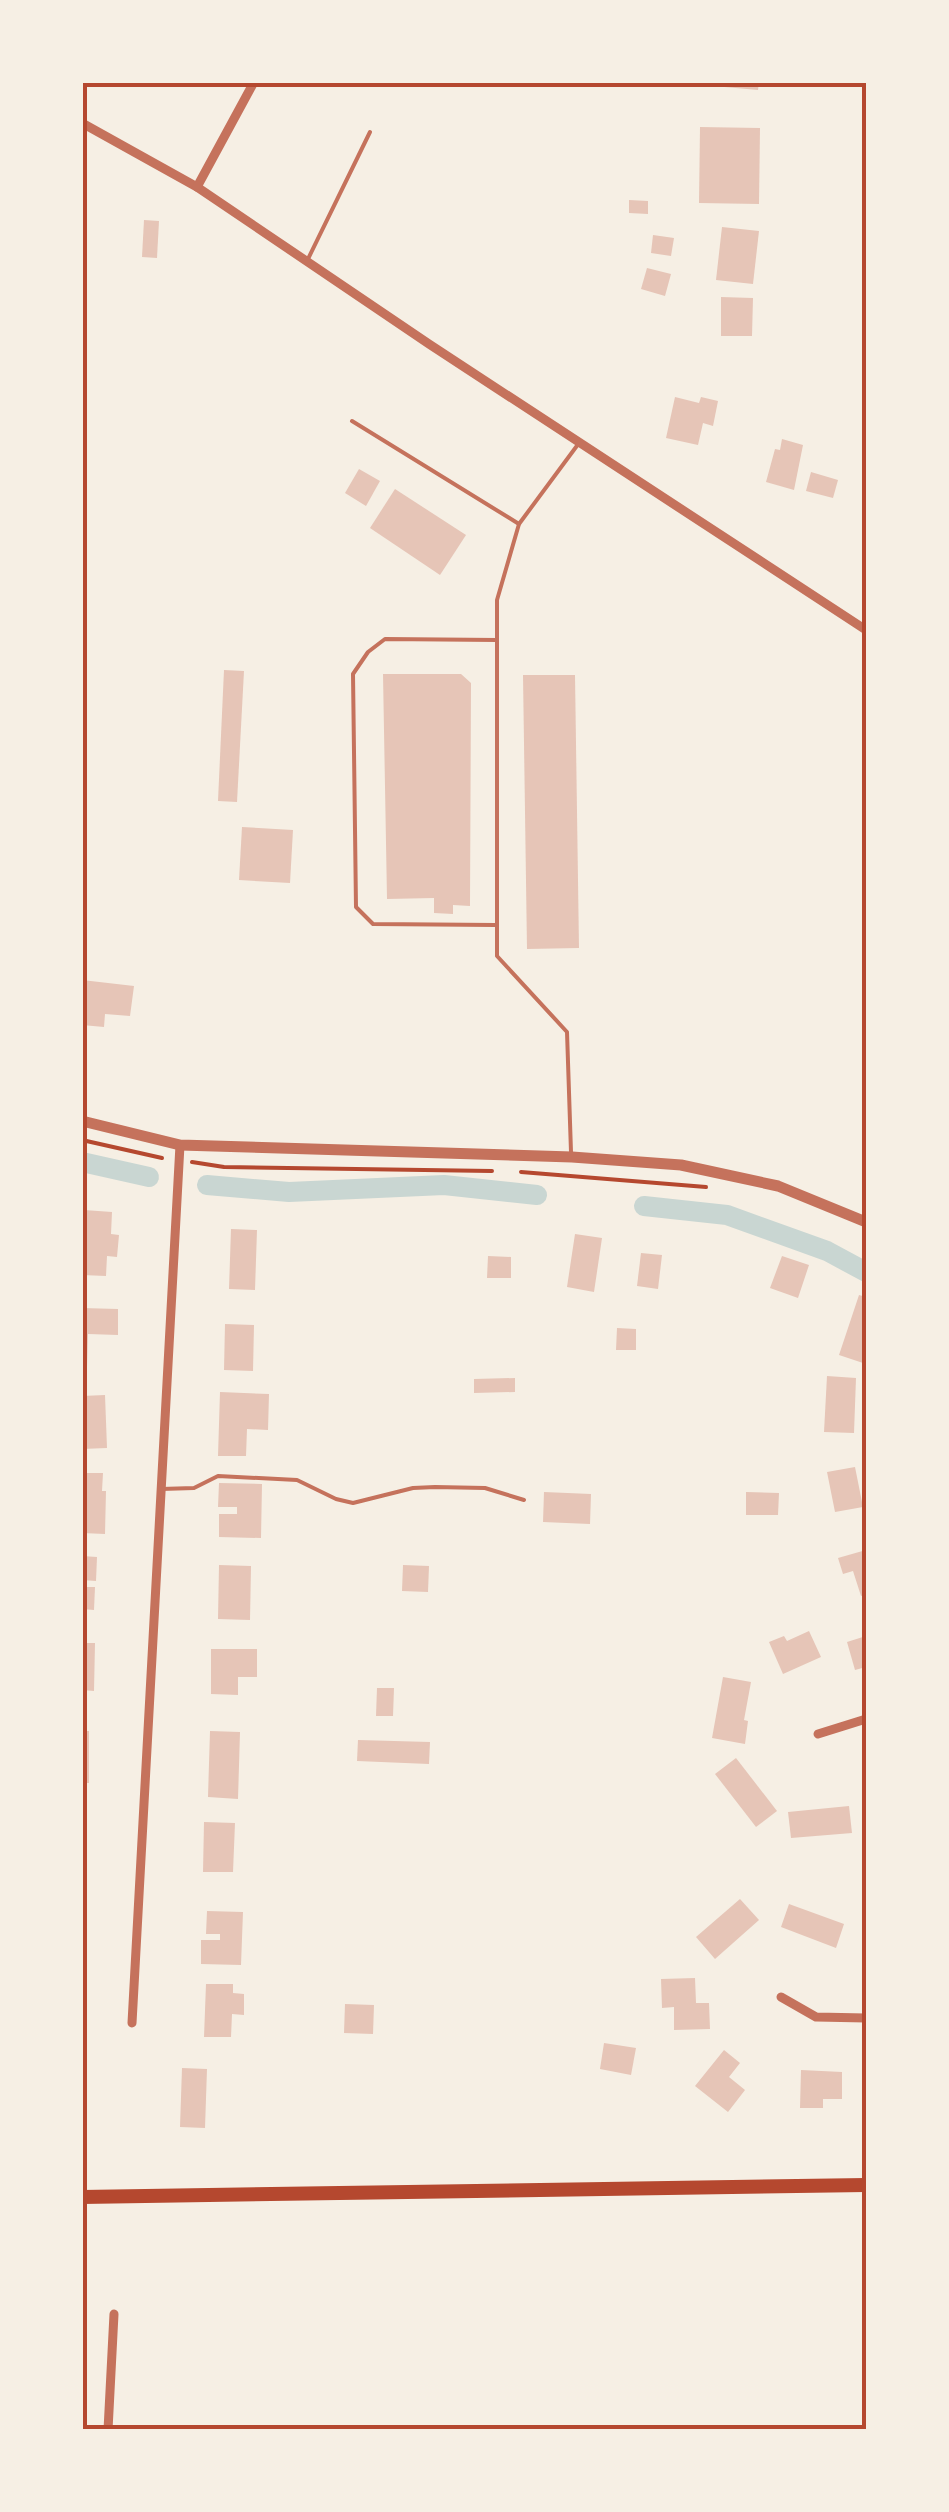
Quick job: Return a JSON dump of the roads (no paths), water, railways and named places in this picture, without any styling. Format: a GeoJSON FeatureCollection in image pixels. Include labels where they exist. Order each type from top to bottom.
{"type":"FeatureCollection","features":[{"type":"Feature","properties":{"kind":"main road"},"geometry":{"type":"LineString","coordinates":[[82,2197],[866,2185]]}},
{"type":"Feature","properties":{"kind":"street"},"geometry":{"type":"LineString","coordinates":[[197,186],[254,82]]}},
{"type":"Feature","properties":{"kind":"street"},"geometry":{"type":"LineString","coordinates":[[82,123],[197,186],[866,630]]}},
{"type":"Feature","properties":{"kind":"street"},"geometry":{"type":"LineString","coordinates":[[82,1122],[180,1146],[572,1157],[681,1165],[778,1186],[866,1222]]}},
{"type":"Feature","properties":{"kind":"street"},"geometry":{"type":"LineString","coordinates":[[132,2023],[180,1146]]}},
{"type":"Feature","properties":{"kind":"street"},"geometry":{"type":"LineString","coordinates":[[818,1734],[866,1719]]}},
{"type":"Feature","properties":{"kind":"street"},"geometry":{"type":"LineString","coordinates":[[782,1997],[816,2017],[866,2018]]}},
{"type":"Feature","properties":{"kind":"street"},"geometry":{"type":"LineString","coordinates":[[108,2430],[114,2314]]}},
{"type":"Feature","properties":{"kind":"lane"},"geometry":{"type":"LineString","coordinates":[[307,261],[370,132]]}},
{"type":"Feature","properties":{"kind":"lane"},"geometry":{"type":"LineString","coordinates":[[352,420],[519,524]]}},
{"type":"Feature","properties":{"kind":"lane"},"geometry":{"type":"LineString","coordinates":[[572,1157],[567,1032],[497,956],[497,600],[519,524],[580,442]]}},
{"type":"Feature","properties":{"kind":"lane"},"geometry":{"type":"LineString","coordinates":[[497,640],[385,638],[368,652],[353,674],[356,907],[373,924],[497,925]]}},
{"type":"Feature","properties":{"kind":"lane"},"geometry":{"type":"LineString","coordinates":[[161,1489],[194,1488],[218,1476],[297,1480],[353,1503],[422,1487],[485,1488],[524,1500]]}},
{"type":"Feature","properties":{"kind":"waterway"},"geometry":{"type":"LineString","coordinates":[[82,1162],[149,1177]]}},
{"type":"Feature","properties":{"kind":"waterway"},"geometry":{"type":"LineString","coordinates":[[207,1185],[289,1192],[444,1185],[537,1195]]}},
{"type":"Feature","properties":{"kind":"waterway"},"geometry":{"type":"LineString","coordinates":[[644,1206],[727,1215],[827,1251],[866,1272]]}}]}
